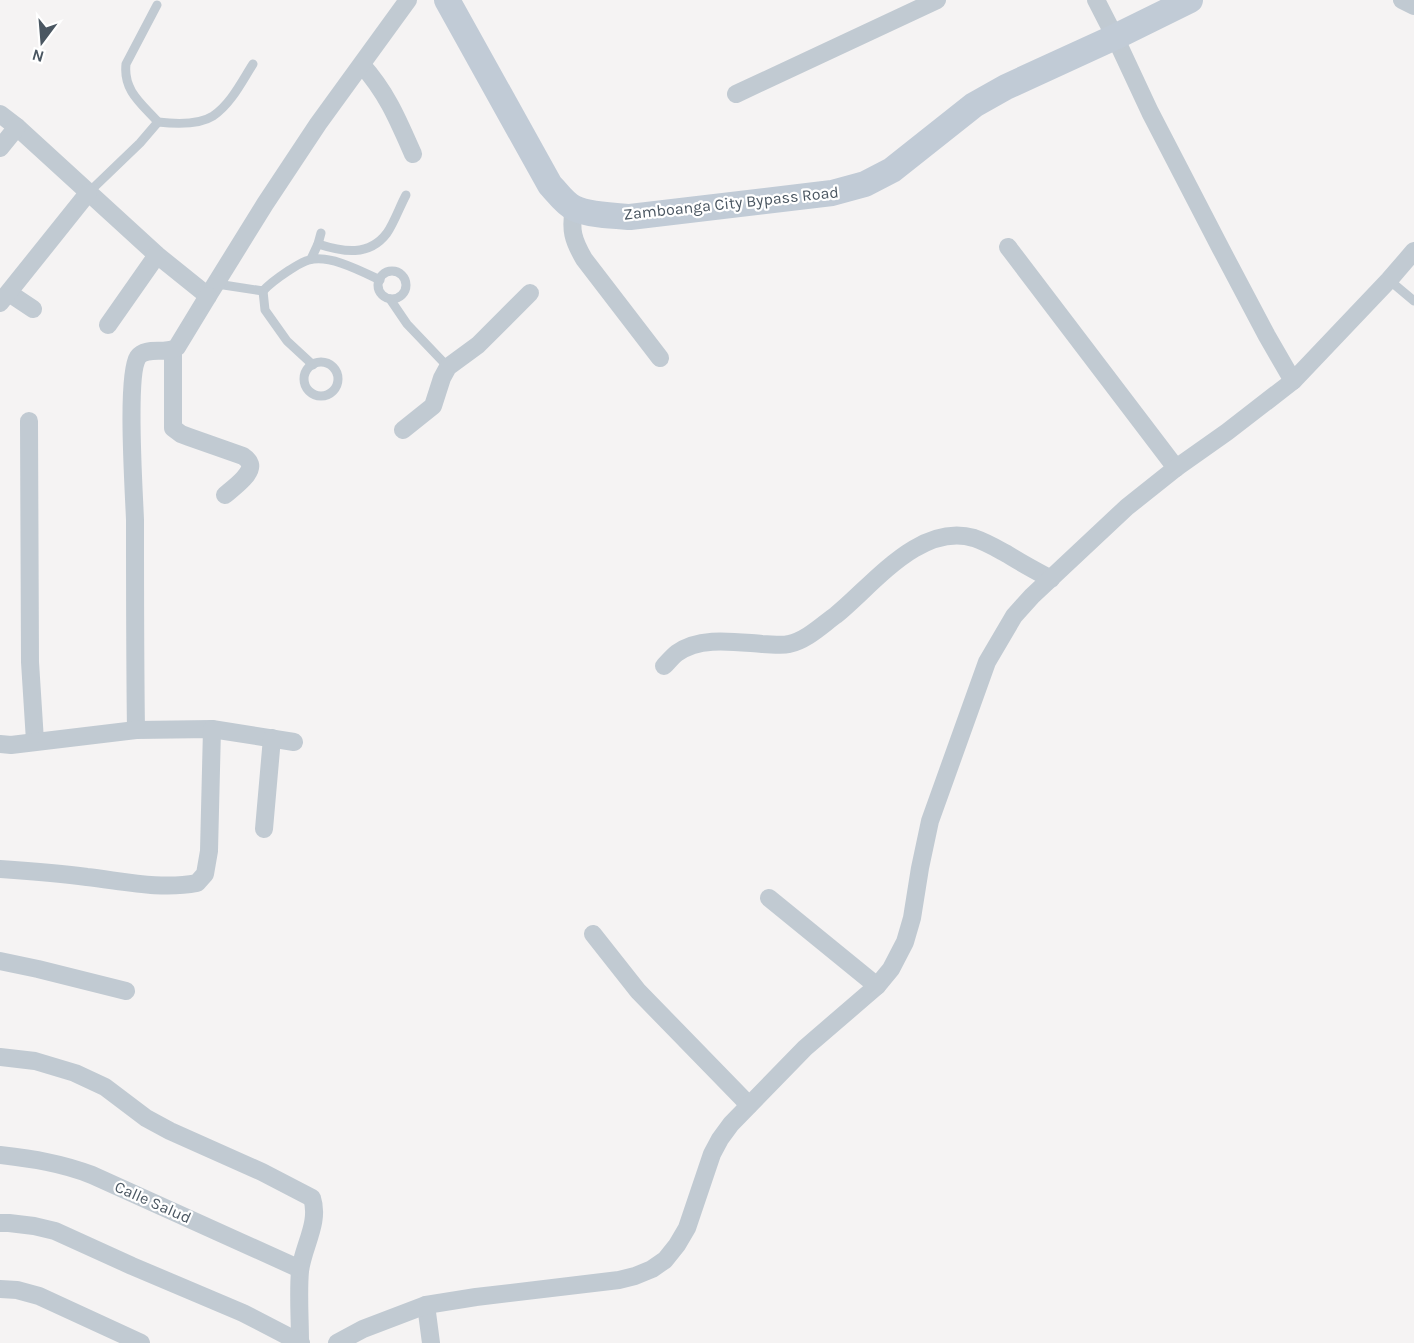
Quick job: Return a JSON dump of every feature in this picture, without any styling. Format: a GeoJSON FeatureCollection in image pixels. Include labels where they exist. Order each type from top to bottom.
{"type":"FeatureCollection","features":[{"type":"Feature","properties":{"kind":"main road"},"geometry":{"type":"LineString","coordinates":[[447,0],[550,185],[574,208]]}},
{"type":"Feature","properties":{"kind":"main road","name":"Zamboanga City Bypass Road"},"geometry":{"type":"LineString","coordinates":[[574,208],[630,217],[832,193],[865,184],[892,170],[982,101],[1006,87],[1190,0]]}},
{"type":"Feature","properties":{"kind":"street"},"geometry":{"type":"LineString","coordinates":[[136,730],[133,384],[139,355],[146,352],[173,350],[177,347],[318,124],[408,0]]}},
{"type":"Feature","properties":{"kind":"street"},"geometry":{"type":"LineString","coordinates":[[736,94],[936,0]]}},
{"type":"Feature","properties":{"kind":"street"},"geometry":{"type":"LineString","coordinates":[[1096,0],[1150,112],[1267,336],[1293,381]]}},
{"type":"Feature","properties":{"kind":"street"},"geometry":{"type":"LineString","coordinates":[[1402,0],[1414,6]]}},
{"type":"Feature","properties":{"kind":"street"},"geometry":{"type":"LineString","coordinates":[[362,65],[377,82],[392,107],[413,154]]}},
{"type":"Feature","properties":{"kind":"street"},"geometry":{"type":"LineString","coordinates":[[0,114],[157,255],[212,290]]}},
{"type":"Feature","properties":{"kind":"street"},"geometry":{"type":"LineString","coordinates":[[0,148],[17,127]]}},
{"type":"Feature","properties":{"kind":"street"},"geometry":{"type":"LineString","coordinates":[[33,309],[4,298],[88,193]]}},
{"type":"Feature","properties":{"kind":"street"},"geometry":{"type":"LineString","coordinates":[[574,208],[572,232],[576,246],[584,260],[660,358]]}},
{"type":"Feature","properties":{"kind":"street"},"geometry":{"type":"LineString","coordinates":[[1008,248],[1176,468]]}},
{"type":"Feature","properties":{"kind":"street"},"geometry":{"type":"LineString","coordinates":[[336,1343],[363,1329],[426,1305],[618,1280],[652,1269],[665,1260],[687,1228],[711,1154],[731,1124],[805,1048],[877,986],[891,969],[905,942],[912,918],[930,821],[987,662],[1014,616],[1127,507],[1293,381],[1389,280],[1414,250]]}},
{"type":"Feature","properties":{"kind":"street"},"geometry":{"type":"LineString","coordinates":[[108,325],[157,255]]}},
{"type":"Feature","properties":{"kind":"street"},"geometry":{"type":"LineString","coordinates":[[403,430],[434,406],[442,378],[448,367],[478,345],[530,293]]}},
{"type":"Feature","properties":{"kind":"street"},"geometry":{"type":"LineString","coordinates":[[173,350],[173,428],[181,434],[243,456],[249,462],[248,474],[225,495]]}},
{"type":"Feature","properties":{"kind":"street"},"geometry":{"type":"LineString","coordinates":[[29,421],[30,662],[35,741]]}},
{"type":"Feature","properties":{"kind":"street"},"geometry":{"type":"LineString","coordinates":[[664,666],[677,653],[698,644],[722,641],[789,644],[800,640],[814,632],[852,602],[870,583],[912,550],[937,538],[956,536],[986,543],[1051,579]]}},
{"type":"Feature","properties":{"kind":"street"},"geometry":{"type":"LineString","coordinates":[[0,869],[66,874],[156,886],[197,884],[205,874],[209,852],[212,729]]}},
{"type":"Feature","properties":{"kind":"street"},"geometry":{"type":"LineString","coordinates":[[0,744],[11,745],[136,730],[212,729],[294,742]]}},
{"type":"Feature","properties":{"kind":"street"},"geometry":{"type":"LineString","coordinates":[[264,829],[272,738]]}},
{"type":"Feature","properties":{"kind":"street"},"geometry":{"type":"LineString","coordinates":[[769,898],[877,986]]}},
{"type":"Feature","properties":{"kind":"street"},"geometry":{"type":"LineString","coordinates":[[593,934],[638,991],[749,1105]]}},
{"type":"Feature","properties":{"kind":"street"},"geometry":{"type":"LineString","coordinates":[[0,961],[126,991]]}},
{"type":"Feature","properties":{"kind":"street"},"geometry":{"type":"LineString","coordinates":[[0,1057],[35,1061],[75,1073],[105,1087],[146,1118],[170,1131],[312,1197],[315,1208],[309,1240],[300,1269],[300,1342],[243,1313],[55,1231],[34,1226],[0,1223]]}},
{"type":"Feature","properties":{"kind":"street","name":"Calle Salud"},"geometry":{"type":"LineString","coordinates":[[0,1155],[38,1159],[92,1174],[300,1269]]}},
{"type":"Feature","properties":{"kind":"street"},"geometry":{"type":"LineString","coordinates":[[0,1289],[17,1290],[39,1296],[141,1343]]}},
{"type":"Feature","properties":{"kind":"street"},"geometry":{"type":"LineString","coordinates":[[426,1305],[431,1343]]}},
{"type":"Feature","properties":{"kind":"lane"},"geometry":{"type":"LineString","coordinates":[[157,5],[126,64],[125,73],[132,93],[159,122],[191,123],[212,116],[226,103],[254,64]]}},
{"type":"Feature","properties":{"kind":"lane"},"geometry":{"type":"LineString","coordinates":[[88,193],[159,122]]}},
{"type":"Feature","properties":{"kind":"lane"},"geometry":{"type":"LineString","coordinates":[[318,244],[361,251],[373,245],[387,233],[406,195]]}},
{"type":"Feature","properties":{"kind":"lane"},"geometry":{"type":"LineString","coordinates":[[311,259],[321,233]]}},
{"type":"Feature","properties":{"kind":"lane"},"geometry":{"type":"LineString","coordinates":[[212,290],[263,291],[275,279],[311,259],[354,267],[380,280]]}},
{"type":"Feature","properties":{"kind":"lane"},"geometry":{"type":"LineString","coordinates":[[390,299],[403,295],[406,289],[404,276],[398,272],[385,273],[378,284],[380,291],[390,299],[407,324],[448,367]]}},
{"type":"Feature","properties":{"kind":"lane"},"geometry":{"type":"LineString","coordinates":[[1389,280],[1414,300]]}},
{"type":"Feature","properties":{"kind":"lane"},"geometry":{"type":"LineString","coordinates":[[263,291],[265,310],[287,341],[313,365]]}}]}
